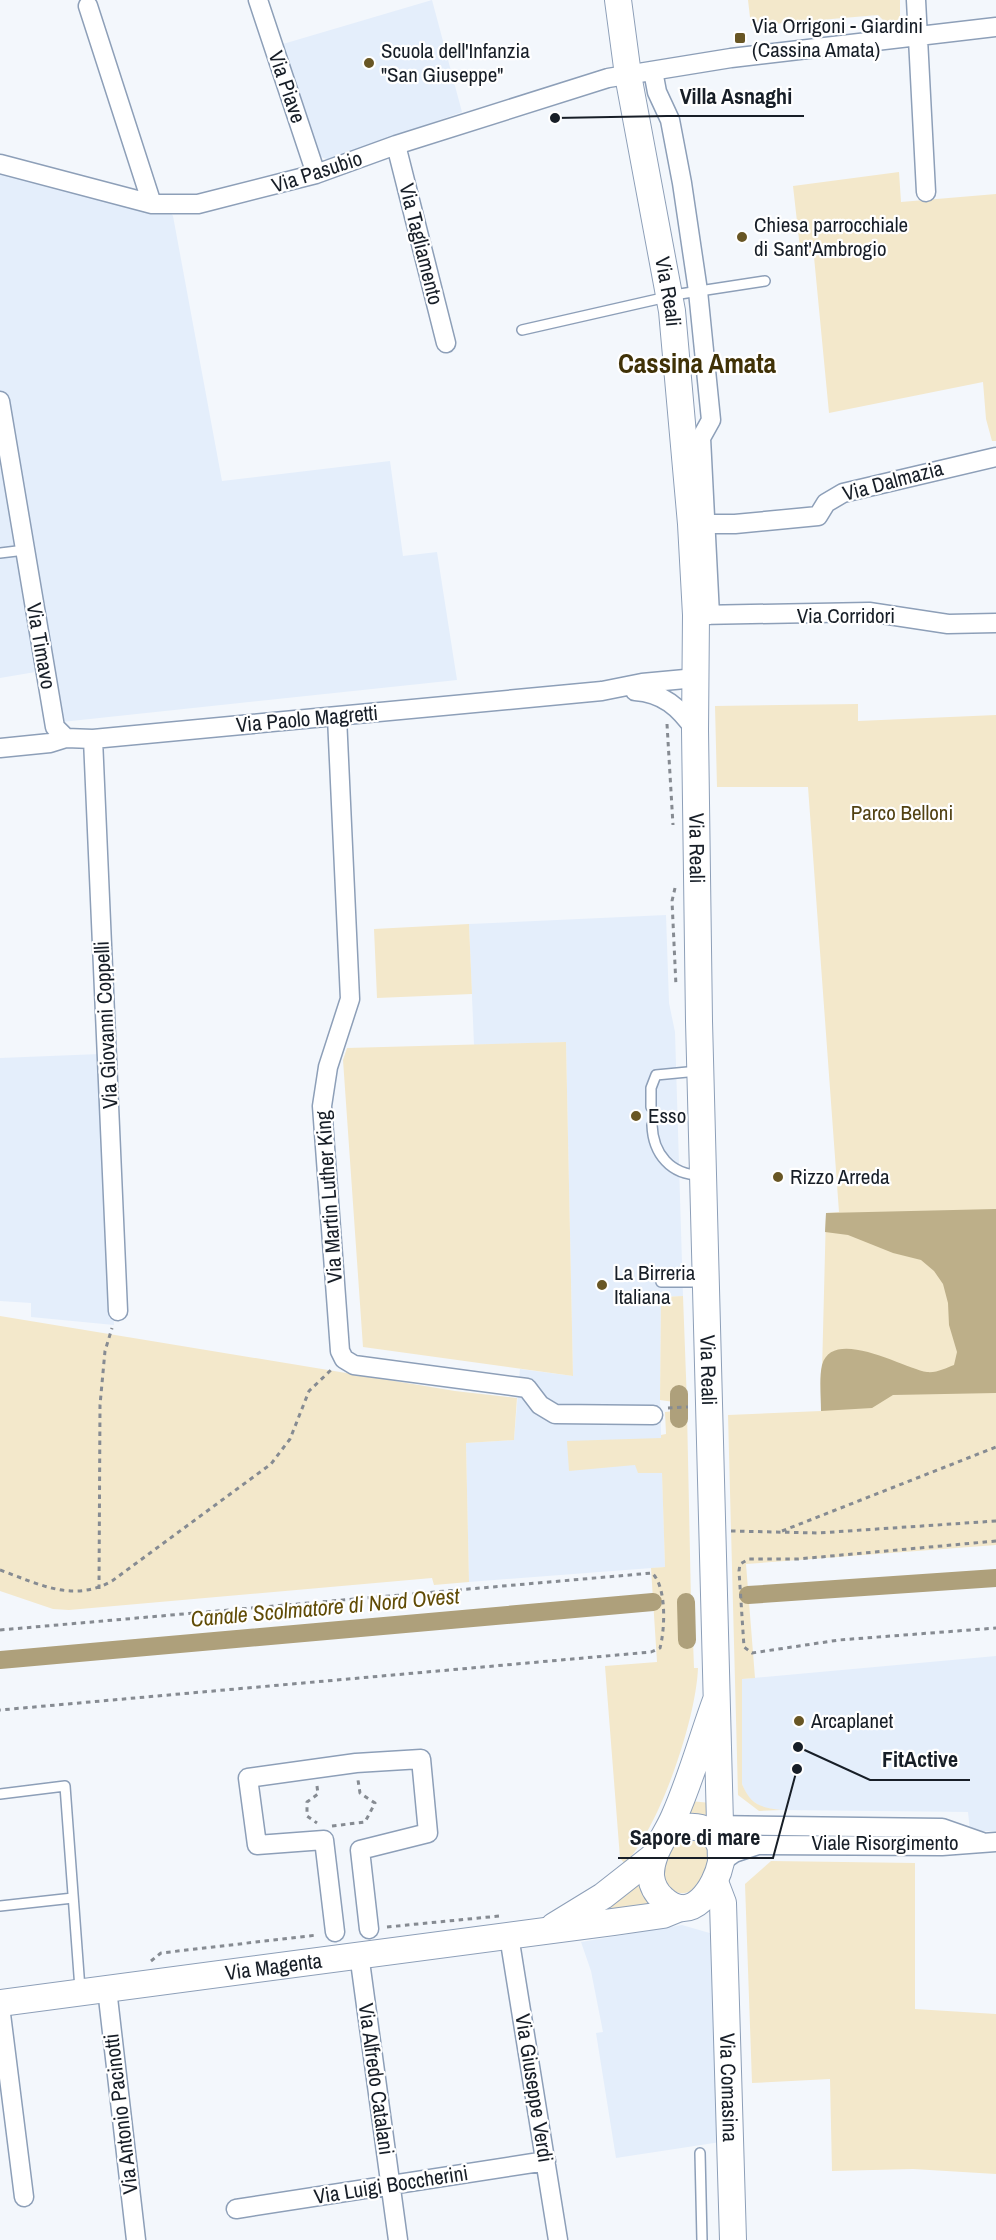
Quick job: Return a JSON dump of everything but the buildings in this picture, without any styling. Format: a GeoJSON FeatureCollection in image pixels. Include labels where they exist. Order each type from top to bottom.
{"type":"FeatureCollection","features":[{"type":"Feature","properties":{"kind":"main road","name":"Via Reali"},"geometry":{"type":"LineString","coordinates":[[618,0],[640,73],[699,523],[703,615],[696,678],[695,730],[700,1071],[718,1839],[724,1936]]}},
{"type":"Feature","properties":{"kind":"main road","name":"Via Reali"},"geometry":{"type":"LineString","coordinates":[[659,1846],[675,1815],[716,1700]]}},
{"type":"Feature","properties":{"kind":"main road"},"geometry":{"type":"LineString","coordinates":[[686,1907],[702,1900],[718,1839],[679,1828],[659,1846],[651,1867],[653,1886],[664,1900],[707,1917],[724,1936]]}},
{"type":"Feature","properties":{"kind":"main road","name":"Via Magenta"},"geometry":{"type":"LineString","coordinates":[[546,1930],[603,1896],[659,1846]]}},
{"type":"Feature","properties":{"kind":"main road","name":"Via Magenta"},"geometry":{"type":"LineString","coordinates":[[0,2004],[663,1915],[686,1907]]}},
{"type":"Feature","properties":{"kind":"main road","name":"Via Comasina"},"geometry":{"type":"LineString","coordinates":[[724,1936],[733,2240]]}},
{"type":"Feature","properties":{"kind":"street","name":"Via Piave"},"geometry":{"type":"LineString","coordinates":[[258,0],[316,174]]}},
{"type":"Feature","properties":{"kind":"street"},"geometry":{"type":"LineString","coordinates":[[916,0],[926,192]]}},
{"type":"Feature","properties":{"kind":"street"},"geometry":{"type":"LineString","coordinates":[[88,6],[152,204]]}},
{"type":"Feature","properties":{"kind":"street","name":"Via Pasubio"},"geometry":{"type":"LineString","coordinates":[[0,164],[152,204],[180,205],[221,200],[316,174],[396,145],[608,78],[730,58],[996,27]]}},
{"type":"Feature","properties":{"kind":"street"},"geometry":{"type":"LineString","coordinates":[[640,73],[657,92],[670,120],[698,291],[711,420],[701,438],[699,523]]}},
{"type":"Feature","properties":{"kind":"street","name":"Via Tagliamento"},"geometry":{"type":"LineString","coordinates":[[396,145],[446,343]]}},
{"type":"Feature","properties":{"kind":"street","name":"Via Timavo"},"geometry":{"type":"LineString","coordinates":[[0,401],[55,727],[66,738]]}},
{"type":"Feature","properties":{"kind":"street","name":"Via Dalmazia"},"geometry":{"type":"LineString","coordinates":[[699,523],[735,524],[818,516],[826,503],[843,493],[996,457]]}},
{"type":"Feature","properties":{"kind":"street","name":"Via Corridori"},"geometry":{"type":"LineString","coordinates":[[703,615],[869,612],[948,624],[996,623]]}},
{"type":"Feature","properties":{"kind":"street","name":"Via Paolo Magretti"},"geometry":{"type":"LineString","coordinates":[[0,748],[50,743],[66,738],[93,739],[615,690],[642,683],[696,678]]}},
{"type":"Feature","properties":{"kind":"street","name":"Via Paolo Magretti"},"geometry":{"type":"LineString","coordinates":[[615,690],[660,695],[683,714],[695,730]]}},
{"type":"Feature","properties":{"kind":"street","name":"Via Martin Luther King"},"geometry":{"type":"LineString","coordinates":[[337,717],[350,999],[325,1077],[322,1106],[340,1350],[344,1359]]}},
{"type":"Feature","properties":{"kind":"street","name":"Via Giovanni Coppelli"},"geometry":{"type":"LineString","coordinates":[[93,739],[118,1311]]}},
{"type":"Feature","properties":{"kind":"street"},"geometry":{"type":"LineString","coordinates":[[344,1359],[354,1365],[527,1388],[540,1405],[555,1414],[653,1415]]}},
{"type":"Feature","properties":{"kind":"street"},"geometry":{"type":"LineString","coordinates":[[335,1932],[324,1840],[257,1845],[248,1778],[356,1763],[421,1759],[428,1833],[360,1850],[369,1929]]}},
{"type":"Feature","properties":{"kind":"street","name":"Viale Risorgimento"},"geometry":{"type":"LineString","coordinates":[[718,1839],[942,1828],[992,1841]]}},
{"type":"Feature","properties":{"kind":"street","name":"Viale Risorgimento"},"geometry":{"type":"LineString","coordinates":[[718,1839],[734,1853],[758,1845],[942,1846],[992,1841]]}},
{"type":"Feature","properties":{"kind":"street","name":"Via Giuseppe Verdi"},"geometry":{"type":"LineString","coordinates":[[509,1936],[558,2240]]}},
{"type":"Feature","properties":{"kind":"street","name":"Via Alfredo Catalani"},"geometry":{"type":"LineString","coordinates":[[359,1954],[398,2240]]}},
{"type":"Feature","properties":{"kind":"street","name":"Via Antonio Pacinotti"},"geometry":{"type":"LineString","coordinates":[[107,1989],[136,2240]]}},
{"type":"Feature","properties":{"kind":"street"},"geometry":{"type":"LineString","coordinates":[[0,2004],[24,2197]]}},
{"type":"Feature","properties":{"kind":"street","name":"Via Luigi Boccherini"},"geometry":{"type":"LineString","coordinates":[[236,2209],[546,2161]]}},
{"type":"Feature","properties":{"kind":"lane"},"geometry":{"type":"LineString","coordinates":[[522,330],[669,296],[765,281]]}},
{"type":"Feature","properties":{"kind":"lane"},"geometry":{"type":"LineString","coordinates":[[0,553],[25,550]]}},
{"type":"Feature","properties":{"kind":"lane"},"geometry":{"type":"LineString","coordinates":[[651,1107],[652,1081],[656,1075],[700,1071]]}},
{"type":"Feature","properties":{"kind":"lane"},"geometry":{"type":"LineString","coordinates":[[652,1125],[652,1136],[665,1162],[676,1171],[703,1174]]}},
{"type":"Feature","properties":{"kind":"lane"},"geometry":{"type":"LineString","coordinates":[[661,1282],[705,1282]]}},
{"type":"Feature","properties":{"kind":"lane"},"geometry":{"type":"LineString","coordinates":[[0,1794],[65,1786],[81,1992]]}},
{"type":"Feature","properties":{"kind":"lane"},"geometry":{"type":"LineString","coordinates":[[0,1906],[73,1898]]}},
{"type":"Feature","properties":{"kind":"lane"},"geometry":{"type":"LineString","coordinates":[[700,2153],[702,2240]]}},
{"type":"Feature","properties":{"kind":"path"},"geometry":{"type":"LineString","coordinates":[[99,1588],[103,1368],[107,1342],[118,1311]]}},
{"type":"Feature","properties":{"kind":"path"},"geometry":{"type":"LineString","coordinates":[[0,1570],[54,1590],[69,1593],[99,1588],[271,1464],[290,1439],[309,1390],[344,1359]]}},
{"type":"Feature","properties":{"kind":"path"},"geometry":{"type":"LineString","coordinates":[[674,1408],[683,1407]]}},
{"type":"Feature","properties":{"kind":"path"},"geometry":{"type":"LineString","coordinates":[[780,1532],[996,1447]]}},
{"type":"Feature","properties":{"kind":"path"},"geometry":{"type":"LineString","coordinates":[[711,1532],[840,1532],[996,1521]]}},
{"type":"Feature","properties":{"kind":"path"},"geometry":{"type":"LineString","coordinates":[[996,1541],[798,1559],[749,1559],[740,1564],[739,1571],[744,1647],[752,1653],[839,1640],[996,1628]]}},
{"type":"Feature","properties":{"kind":"path"},"geometry":{"type":"LineString","coordinates":[[0,1630],[652,1573],[659,1579],[661,1589],[663,1637],[660,1648],[651,1652],[0,1710]]}},
{"type":"Feature","properties":{"kind":"path"},"geometry":{"type":"LineString","coordinates":[[316,1769],[318,1794],[307,1803],[307,1816],[323,1827],[365,1822],[375,1803],[360,1793],[356,1763]]}},
{"type":"Feature","properties":{"kind":"shaded area","name":"Scuola dell'Infanzia \"San Giuseppe\""},"geometry":{"type":"Polygon","coordinates":[[[432,0],[462,112],[329,160],[319,156],[283,44],[432,0]]]}},
{"type":"Feature","properties":{"kind":"shaded area"},"geometry":{"type":"Polygon","coordinates":[[[0,157],[159,198],[173,216],[222,481],[390,461],[403,556],[437,552],[457,680],[62,722],[53,669],[0,678],[0,468],[5,467],[0,435],[0,157]]]}},
{"type":"Feature","properties":{"kind":"shaded area"},"geometry":{"type":"Polygon","coordinates":[[[666,915],[669,1003],[675,1032],[683,1296],[661,1297],[660,1400],[665,1567],[469,1582],[466,1443],[514,1440],[520,1369],[573,1376],[566,1042],[474,1045],[469,924],[666,915]]]}},
{"type":"Feature","properties":{"kind":"shaded area"},"geometry":{"type":"Polygon","coordinates":[[[100,1054],[114,1325],[31,1317],[31,1303],[0,1301],[0,1058],[100,1054]]]}},
{"type":"Feature","properties":{"kind":"shaded area"},"geometry":{"type":"Polygon","coordinates":[[[996,1209],[996,1393],[893,1395],[872,1408],[821,1411],[822,1365],[829,1354],[840,1349],[854,1349],[870,1353],[927,1372],[954,1365],[957,1352],[949,1325],[948,1303],[943,1284],[934,1271],[921,1260],[893,1253],[848,1235],[825,1232],[826,1213],[996,1209]]]}},
{"type":"Feature","properties":{"kind":"shaded area"},"geometry":{"type":"Polygon","coordinates":[[[996,1656],[996,1831],[970,1831],[968,1812],[781,1810],[763,1808],[748,1798],[742,1784],[742,1679],[996,1656]]]}},
{"type":"Feature","properties":{"kind":"shaded area"},"geometry":{"type":"Polygon","coordinates":[[[682,1925],[720,1936],[727,2141],[616,2158],[596,2033],[603,2032],[591,1971],[581,1942],[682,1925]]]}},
{"type":"Feature","properties":{"kind":"green space"},"geometry":{"type":"Polygon","coordinates":[[[748,0],[900,0],[900,17],[895,23],[886,23],[878,15],[751,26],[748,0]]]}},
{"type":"Feature","properties":{"kind":"green space"},"geometry":{"type":"Polygon","coordinates":[[[899,172],[901,202],[996,194],[996,441],[992,441],[986,419],[983,382],[829,413],[814,257],[801,257],[793,186],[899,172]]]}},
{"type":"Feature","properties":{"kind":"green space","name":"Parco Belloni"},"geometry":{"type":"Polygon","coordinates":[[[858,704],[858,721],[996,715],[996,1545],[746,1564],[755,1678],[742,1679],[742,1784],[752,1801],[767,1808],[781,1810],[759,1811],[738,1795],[728,1415],[821,1411],[826,1213],[839,1212],[808,787],[717,787],[715,706],[858,704]]]}},
{"type":"Feature","properties":{"kind":"green space"},"geometry":{"type":"Polygon","coordinates":[[[469,924],[472,994],[377,998],[374,929],[469,924]]]}},
{"type":"Feature","properties":{"kind":"green space"},"geometry":{"type":"Polygon","coordinates":[[[566,1042],[573,1376],[363,1347],[343,1060],[347,1048],[566,1042]]]}},
{"type":"Feature","properties":{"kind":"green space"},"geometry":{"type":"Polygon","coordinates":[[[683,1296],[687,1403],[683,1404],[683,1398],[679,1394],[675,1395],[674,1402],[660,1400],[661,1297],[683,1296]]]}},
{"type":"Feature","properties":{"kind":"green space"},"geometry":{"type":"Polygon","coordinates":[[[0,1316],[455,1391],[517,1398],[514,1440],[466,1443],[469,1582],[434,1585],[432,1578],[69,1610],[53,1609],[0,1591],[0,1316]]]}},
{"type":"Feature","properties":{"kind":"green space"},"geometry":{"type":"Polygon","coordinates":[[[674,1411],[674,1416],[679,1419],[683,1416],[683,1411],[687,1411],[691,1602],[681,1602],[682,1640],[693,1640],[694,1668],[698,1668],[696,1690],[683,1743],[663,1799],[651,1825],[625,1864],[620,1858],[605,1666],[657,1662],[651,1568],[665,1567],[662,1473],[638,1473],[635,1465],[569,1471],[567,1441],[661,1438],[661,1435],[666,1434],[665,1412],[674,1411]]]}},
{"type":"Feature","properties":{"kind":"green space"},"geometry":{"type":"Polygon","coordinates":[[[690,1801],[711,1803],[710,1817],[685,1818],[690,1801]]]}},
{"type":"Feature","properties":{"kind":"green space"},"geometry":{"type":"Polygon","coordinates":[[[694,1839],[708,1848],[709,1858],[703,1879],[689,1892],[681,1893],[672,1890],[663,1881],[667,1858],[679,1843],[694,1839]]]}},
{"type":"Feature","properties":{"kind":"green space"},"geometry":{"type":"Polygon","coordinates":[[[771,1861],[915,1863],[915,2009],[996,2014],[996,2174],[913,2169],[832,2171],[830,2079],[752,2083],[745,1884],[771,1861]]]}},
{"type":"Feature","properties":{"kind":"green space"},"geometry":{"type":"Polygon","coordinates":[[[639,1875],[657,1910],[596,1920],[620,1891],[639,1875]]]}},
{"type":"Feature","properties":{"kind":"waterway"},"geometry":{"type":"LineString","coordinates":[[679,1394],[679,1419]]}},
{"type":"Feature","properties":{"kind":"waterway","name":"Canale Scolmatore di Nord Ovest"},"geometry":{"type":"LineString","coordinates":[[748,1595],[996,1578]]}},
{"type":"Feature","properties":{"kind":"waterway","name":"Canale Scolmatore di Nord Ovest"},"geometry":{"type":"LineString","coordinates":[[0,1660],[653,1602]]}},
{"type":"Feature","properties":{"kind":"waterway"},"geometry":{"type":"LineString","coordinates":[[686,1602],[687,1640]]}},
{"type":"Feature","properties":{"kind":"waterway"},"geometry":{"type":"LineString","coordinates":[[682,1631],[687,1631]]}},
{"type":"Feature","properties":{"kind":"place","name":"Via Orrigoni - Giardini (Cassina Amata)"},"geometry":{"type":"Point","coordinates":[740,38]}},
{"type":"Feature","properties":{"kind":"place","name":"Scuola dell'Infanzia \"San Giuseppe\""},"geometry":{"type":"Point","coordinates":[369,63]}},
{"type":"Feature","properties":{"kind":"place","name":"Villa Asnaghi"},"geometry":{"type":"Point","coordinates":[555,118]}},
{"type":"Feature","properties":{"kind":"place","name":"Chiesa parrocchiale di Sant'Ambrogio"},"geometry":{"type":"Point","coordinates":[742,237]}},
{"type":"Feature","properties":{"kind":"place","name":"Esso"},"geometry":{"type":"Point","coordinates":[636,1116]}},
{"type":"Feature","properties":{"kind":"place","name":"Rizzo Arreda"},"geometry":{"type":"Point","coordinates":[778,1177]}},
{"type":"Feature","properties":{"kind":"place","name":"La Birreria Italiana"},"geometry":{"type":"Point","coordinates":[602,1285]}},
{"type":"Feature","properties":{"kind":"place","name":"Arcaplanet"},"geometry":{"type":"Point","coordinates":[799,1721]}},
{"type":"Feature","properties":{"kind":"place","name":"FitActive"},"geometry":{"type":"Point","coordinates":[798,1747]}},
{"type":"Feature","properties":{"kind":"place","name":"Sapore di mare"},"geometry":{"type":"Point","coordinates":[797,1769]}},
{"type":"Feature","properties":{"kind":"district","name":"Cassina Amata"},"geometry":{"type":"Point","coordinates":[697,364]}}]}
